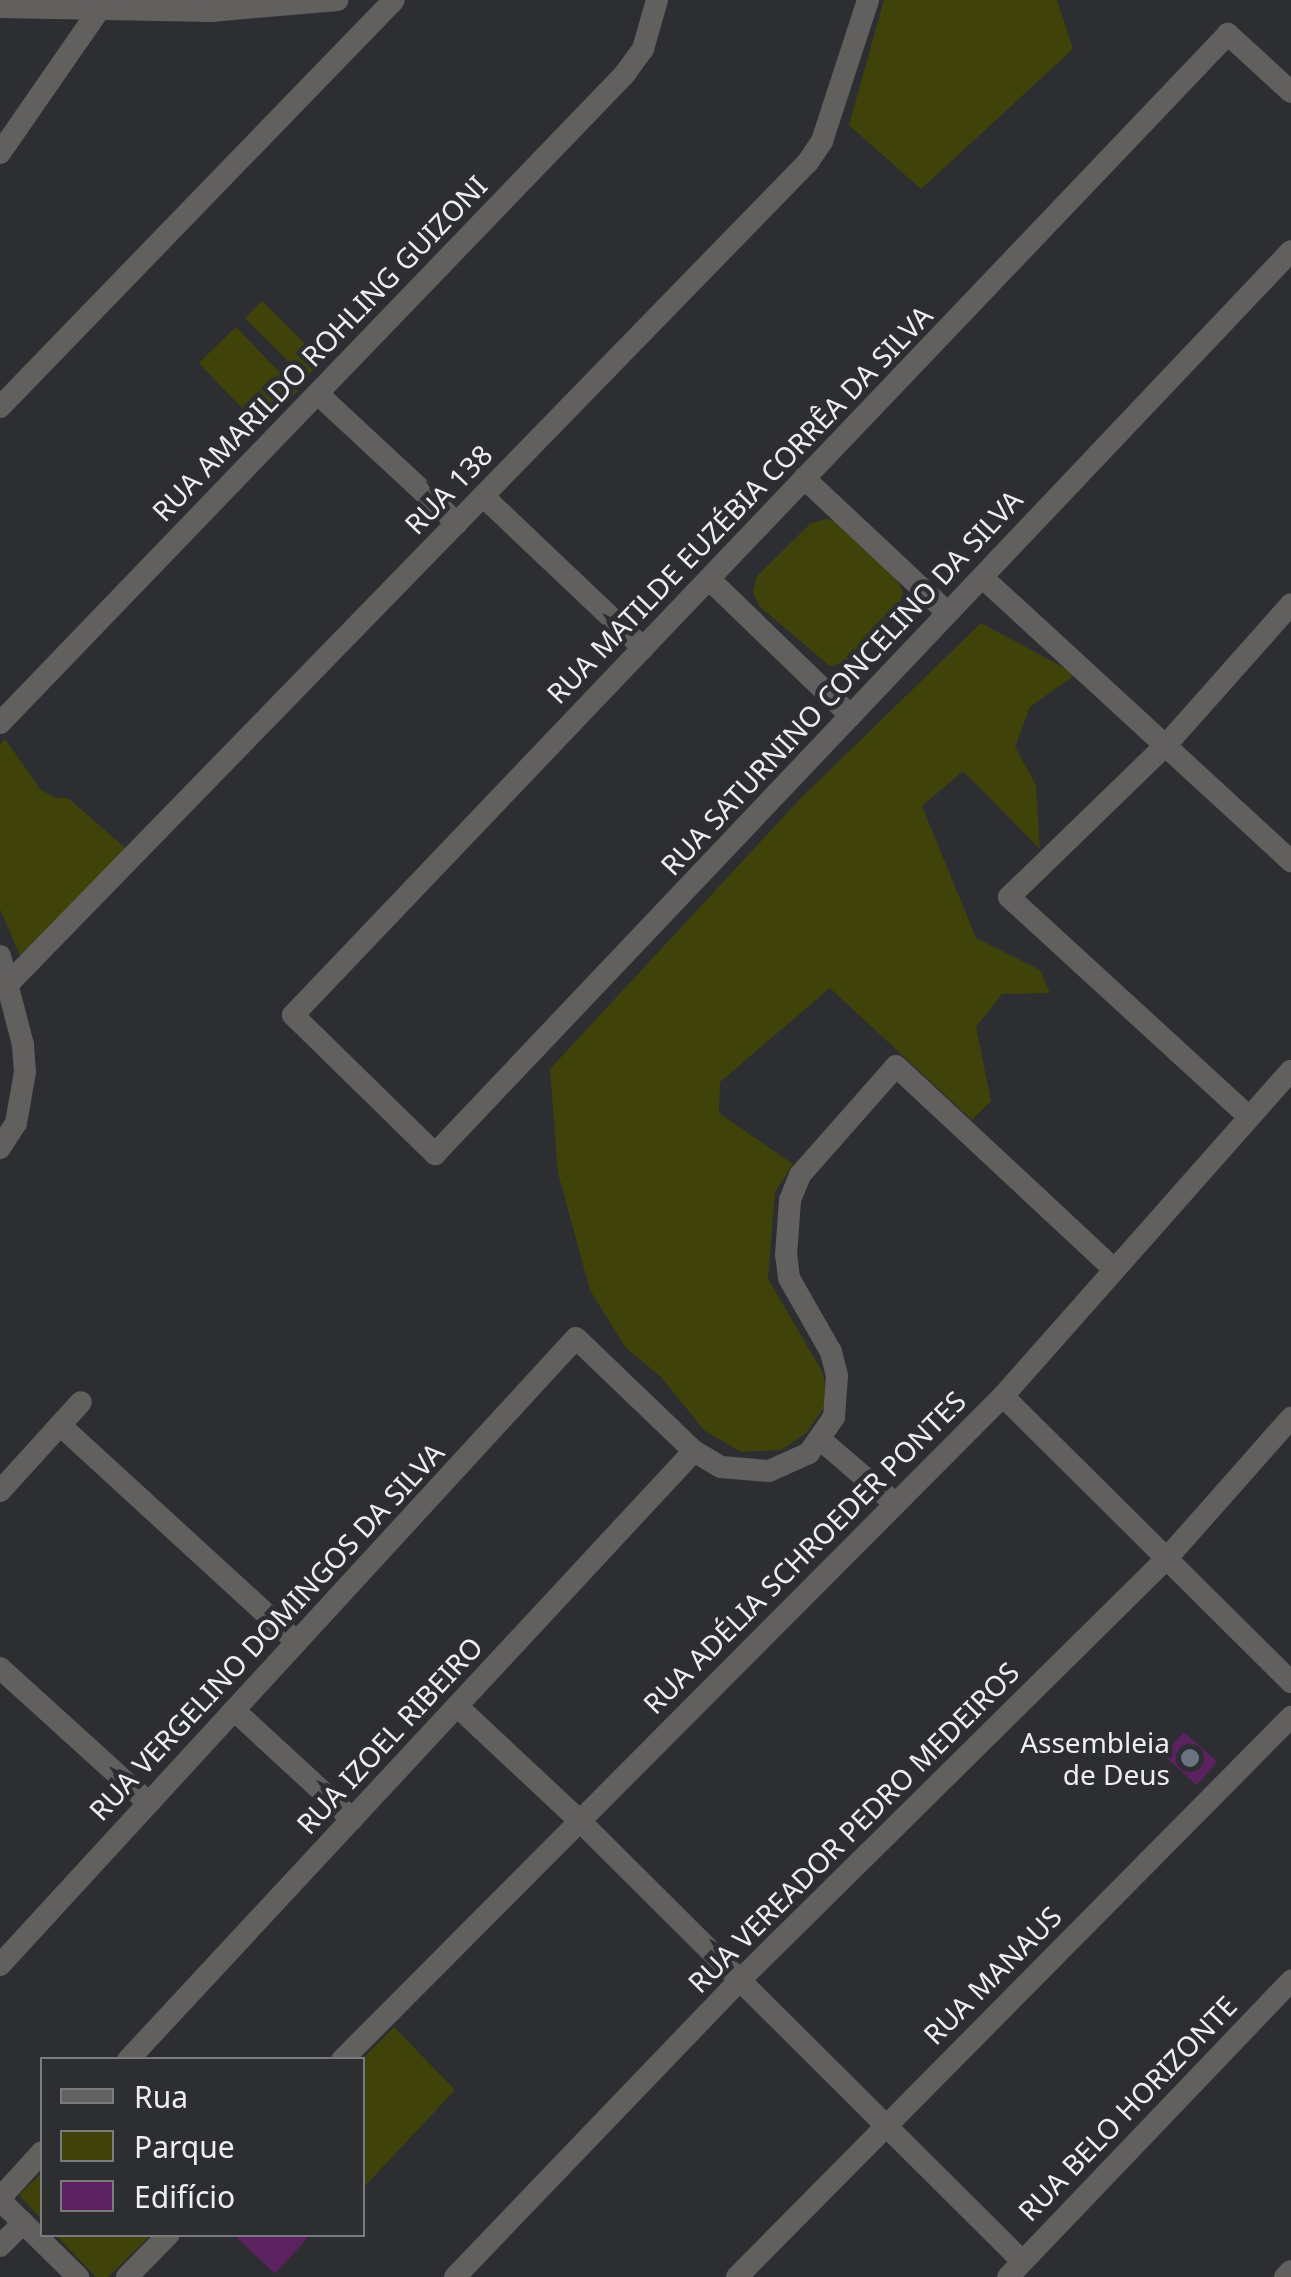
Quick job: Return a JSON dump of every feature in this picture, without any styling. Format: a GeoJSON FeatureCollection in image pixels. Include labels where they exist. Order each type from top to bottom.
{"type":"FeatureCollection","features":[{"type":"Feature","properties":{"kind":"street"},"geometry":{"type":"LineString","coordinates":[[0,7],[103,5],[211,10],[338,0]]}},
{"type":"Feature","properties":{"kind":"street"},"geometry":{"type":"LineString","coordinates":[[0,407],[394,0]]}},
{"type":"Feature","properties":{"kind":"street","name":"RUA AMARILDO ROHLING GUIZONI"},"geometry":{"type":"LineString","coordinates":[[0,723],[624,75],[643,48],[657,0]]}},
{"type":"Feature","properties":{"kind":"street","name":"RUA 138"},"geometry":{"type":"LineString","coordinates":[[10,982],[808,162],[822,141],[868,0]]}},
{"type":"Feature","properties":{"kind":"street"},"geometry":{"type":"LineString","coordinates":[[0,153],[103,5]]}},
{"type":"Feature","properties":{"kind":"street","name":"RUA MATILDE EUZÉBIA CORRÊA DA SILVA"},"geometry":{"type":"LineString","coordinates":[[436,1154],[293,1015],[1228,34],[1291,92]]}},
{"type":"Feature","properties":{"kind":"street","name":"RUA SATURNINO CONCELINO DA SILVA"},"geometry":{"type":"LineString","coordinates":[[436,1154],[1291,251]]}},
{"type":"Feature","properties":{"kind":"street"},"geometry":{"type":"LineString","coordinates":[[318,394],[456,523]]}},
{"type":"Feature","properties":{"kind":"street"},"geometry":{"type":"LineString","coordinates":[[804,478],[948,612]]}},
{"type":"Feature","properties":{"kind":"street"},"geometry":{"type":"LineString","coordinates":[[483,496],[643,648]]}},
{"type":"Feature","properties":{"kind":"street"},"geometry":{"type":"LineString","coordinates":[[982,578],[1291,861]]}},
{"type":"Feature","properties":{"kind":"street"},"geometry":{"type":"LineString","coordinates":[[708,579],[851,716]]}},
{"type":"Feature","properties":{"kind":"street"},"geometry":{"type":"LineString","coordinates":[[1248,1116],[1008,897],[1166,745],[1291,604]]}},
{"type":"Feature","properties":{"kind":"street"},"geometry":{"type":"LineString","coordinates":[[0,956],[24,1045],[24,1096],[16,1123],[0,1148]]}},
{"type":"Feature","properties":{"kind":"street"},"geometry":{"type":"LineString","coordinates":[[694,1451],[722,1467],[756,1473],[798,1460],[822,1440],[837,1402],[836,1364],[789,1278],[786,1255],[790,1200],[810,1163],[896,1066],[1114,1269]]}},
{"type":"Feature","properties":{"kind":"street","name":"RUA ADÉLIA SCHROEDER PONTES"},"geometry":{"type":"LineString","coordinates":[[345,2057],[1002,1396],[1291,1071]]}},
{"type":"Feature","properties":{"kind":"street","name":"RUA VERGELINO DOMINGOS DA SILVA"},"geometry":{"type":"LineString","coordinates":[[0,1965],[576,1338],[694,1451]]}},
{"type":"Feature","properties":{"kind":"street"},"geometry":{"type":"LineString","coordinates":[[1002,1396],[1291,1682]]}},
{"type":"Feature","properties":{"kind":"street"},"geometry":{"type":"LineString","coordinates":[[0,1491],[81,1402]]}},
{"type":"Feature","properties":{"kind":"street","name":"RUA VEREADOR PEDRO MEDEIROS"},"geometry":{"type":"LineString","coordinates":[[455,2277],[738,1982],[1168,1557],[1291,1418]]}},
{"type":"Feature","properties":{"kind":"street"},"geometry":{"type":"LineString","coordinates":[[60,1425],[297,1642]]}},
{"type":"Feature","properties":{"kind":"street"},"geometry":{"type":"LineString","coordinates":[[822,1440],[893,1502]]}},
{"type":"Feature","properties":{"kind":"street","name":"RUA IZOEL RIBEIRO"},"geometry":{"type":"LineString","coordinates":[[131,2057],[694,1451]]}},
{"type":"Feature","properties":{"kind":"street"},"geometry":{"type":"LineString","coordinates":[[0,1668],[149,1802]]}},
{"type":"Feature","properties":{"kind":"street"},"geometry":{"type":"LineString","coordinates":[[457,1706],[579,1820],[884,2126],[1015,2269]]}},
{"type":"Feature","properties":{"kind":"street"},"geometry":{"type":"LineString","coordinates":[[234,1710],[352,1819]]}},
{"type":"Feature","properties":{"kind":"street","name":"RUA MANAUS"},"geometry":{"type":"LineString","coordinates":[[737,2277],[1291,1717]]}},
{"type":"Feature","properties":{"kind":"street","name":"RUA BELO HORIZONTE"},"geometry":{"type":"LineString","coordinates":[[1015,2269],[1291,1982]]}},
{"type":"Feature","properties":{"kind":"street"},"geometry":{"type":"LineString","coordinates":[[40,2154],[0,2199],[78,2277]]}},
{"type":"Feature","properties":{"kind":"street"},"geometry":{"type":"LineString","coordinates":[[0,2246],[23,2222]]}},
{"type":"Feature","properties":{"kind":"street"},"geometry":{"type":"LineString","coordinates":[[127,2277],[166,2237]]}},
{"type":"Feature","properties":{"kind":"street"},"geometry":{"type":"LineString","coordinates":[[1285,2277],[1291,2271]]}},
{"type":"Feature","properties":{"kind":"green space"},"geometry":{"type":"Polygon","coordinates":[[[884,0],[1057,0],[1073,49],[921,189],[849,125],[884,0]]]}},
{"type":"Feature","properties":{"kind":"green space"},"geometry":{"type":"Polygon","coordinates":[[[262,301],[322,361],[305,378],[245,318],[262,301]]]}},
{"type":"Feature","properties":{"kind":"green space"},"geometry":{"type":"Polygon","coordinates":[[[236,327],[298,391],[260,427],[199,363],[236,327]]]}},
{"type":"Feature","properties":{"kind":"green space"},"geometry":{"type":"Polygon","coordinates":[[[834,521],[897,579],[903,593],[899,608],[845,662],[830,666],[759,606],[753,592],[757,576],[811,523],[834,521]]]}},
{"type":"Feature","properties":{"kind":"green space"},"geometry":{"type":"Polygon","coordinates":[[[981,623],[1076,674],[1030,707],[1015,747],[1036,785],[1040,849],[963,771],[922,806],[976,938],[1040,970],[1050,993],[1002,994],[976,1027],[991,1101],[972,1120],[830,988],[720,1082],[719,1113],[793,1164],[775,1192],[768,1279],[822,1371],[826,1388],[825,1406],[806,1433],[781,1450],[741,1452],[704,1430],[661,1377],[626,1348],[590,1290],[558,1173],[550,1069],[801,798],[981,623]]]}},
{"type":"Feature","properties":{"kind":"green space"},"geometry":{"type":"Polygon","coordinates":[[[5,739],[41,790],[56,798],[68,798],[129,851],[22,960],[0,909],[0,744],[5,739]]]}},
{"type":"Feature","properties":{"kind":"green space"},"geometry":{"type":"Polygon","coordinates":[[[394,2027],[455,2090],[365,2186],[365,2057],[394,2027]]]}},
{"type":"Feature","properties":{"kind":"green space"},"geometry":{"type":"Polygon","coordinates":[[[40,2174],[40,2218],[19,2195],[40,2174]]]}},
{"type":"Feature","properties":{"kind":"green space"},"geometry":{"type":"Polygon","coordinates":[[[58,2237],[149,2237],[108,2277],[96,2277],[58,2237]]]}},
{"type":"Feature","properties":{"kind":"building","name":"Assembleia de Deus"},"geometry":{"type":"Polygon","coordinates":[[[1184,1732],[1217,1762],[1197,1785],[1163,1755],[1184,1732]]]}},
{"type":"Feature","properties":{"kind":"building"},"geometry":{"type":"Polygon","coordinates":[[[236,2237],[308,2237],[275,2274],[236,2237]]]}},
{"type":"Feature","properties":{"kind":"place","name":"Assembleia de Deus"},"geometry":{"type":"Point","coordinates":[1190,1758]}}]}
